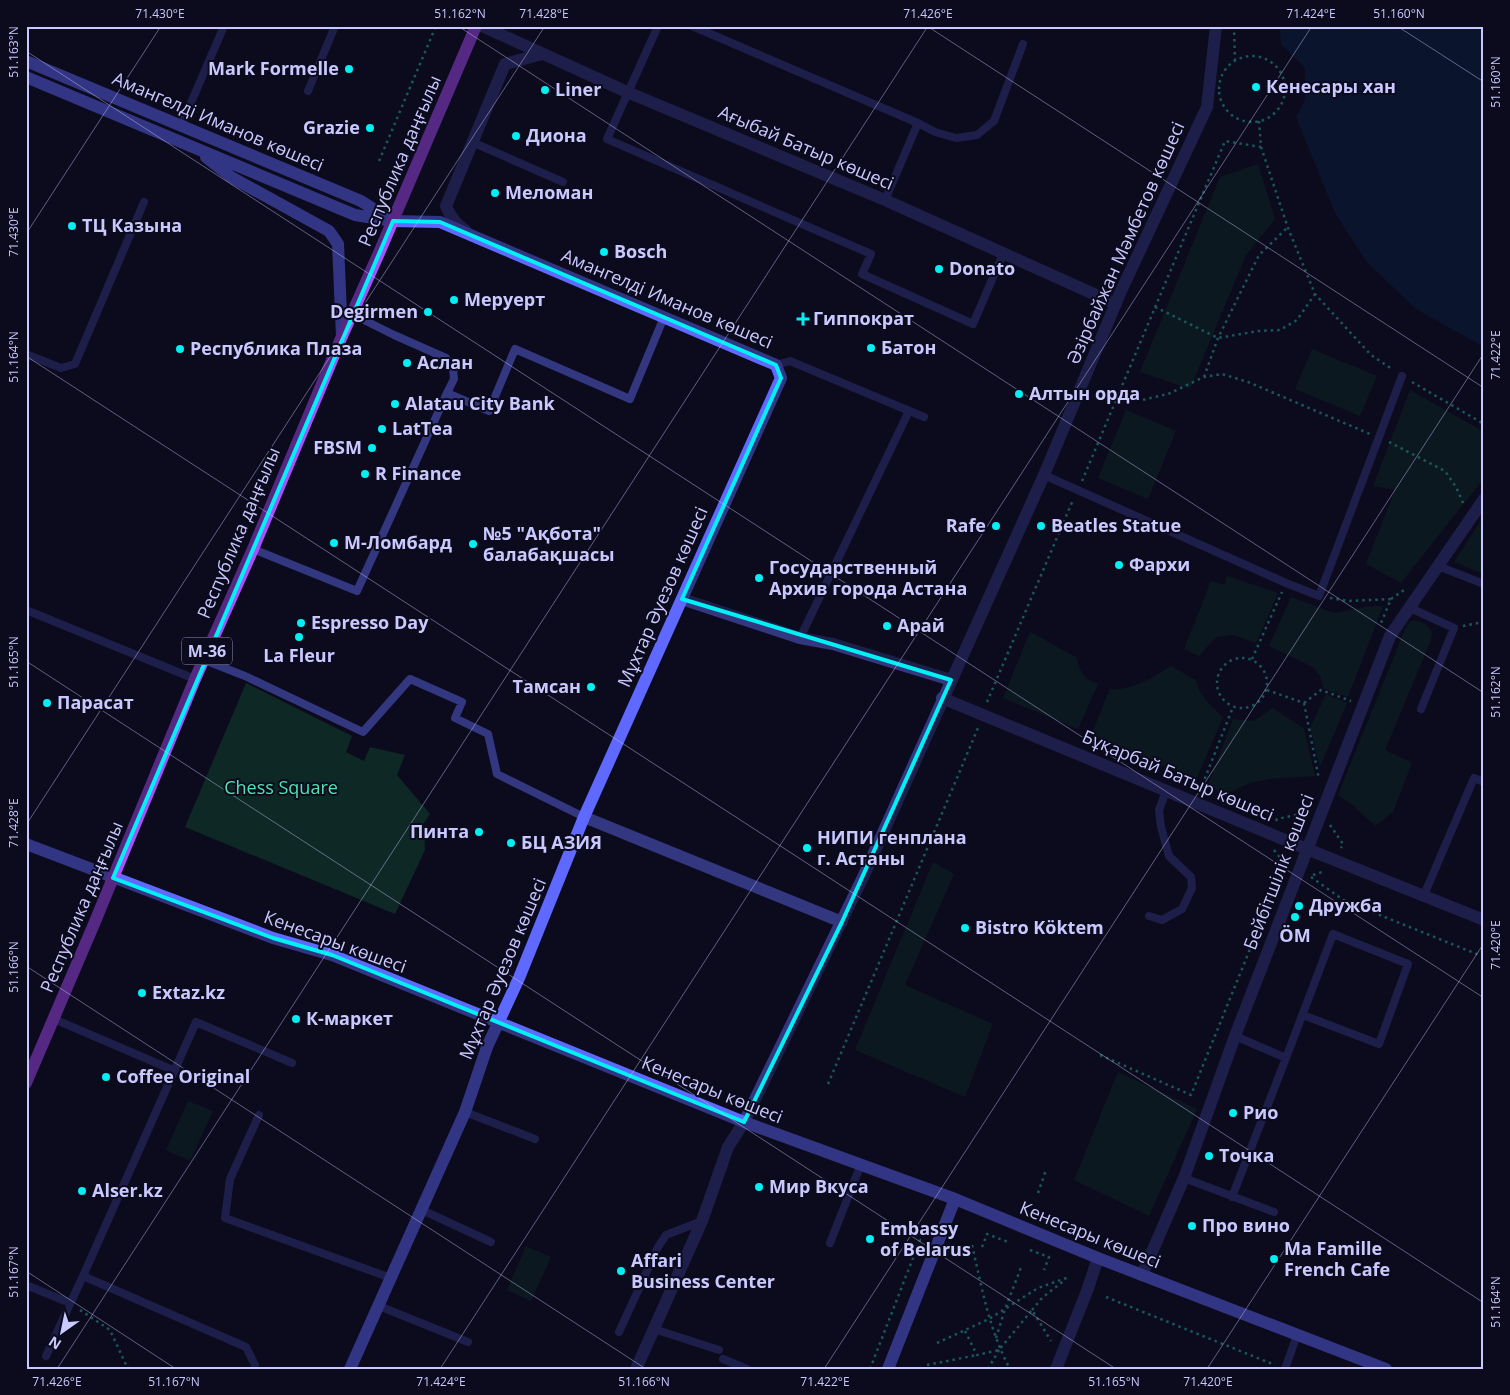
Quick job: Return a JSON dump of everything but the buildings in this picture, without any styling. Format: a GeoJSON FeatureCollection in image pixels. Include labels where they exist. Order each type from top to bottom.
{"type":"FeatureCollection","features":[{"type":"Feature","properties":{"kind":"main road","name":"Республика даңғылы"},"geometry":{"type":"LineString","coordinates":[[26,1083],[195,680],[476,26]]}},
{"type":"Feature","properties":{"kind":"main road","name":"Амангелді Иманов көшесі"},"geometry":{"type":"LineString","coordinates":[[26,61],[361,202],[393,221]]}},
{"type":"Feature","properties":{"kind":"main road","name":"Амангелді Иманов көшесі"},"geometry":{"type":"LineString","coordinates":[[26,77],[355,215],[393,221],[440,222],[776,364]]}},
{"type":"Feature","properties":{"kind":"main road"},"geometry":{"type":"LineString","coordinates":[[194,148],[231,177],[329,231],[338,244],[342,336]]}},
{"type":"Feature","properties":{"kind":"main road","name":"Мұхтар Әуезов көшесі"},"geometry":{"type":"LineString","coordinates":[[350,1369],[465,1112],[487,1047],[519,978],[584,817],[781,378],[776,364]]}},
{"type":"Feature","properties":{"kind":"main road","name":"Кенесары көшесі"},"geometry":{"type":"LineString","coordinates":[[26,844],[273,938],[332,955],[744,1122],[955,1199],[1098,1258],[1386,1369]]}},
{"type":"Feature","properties":{"kind":"main road"},"geometry":{"type":"LineString","coordinates":[[888,1369],[955,1199]]}},
{"type":"Feature","properties":{"kind":"street","name":"Ағыбай Батыр көшесі"},"geometry":{"type":"LineString","coordinates":[[482,26],[627,92],[884,200],[1116,304]]}},
{"type":"Feature","properties":{"kind":"street","name":"Әзірбайжан Мәмбетов көшесі"},"geometry":{"type":"LineString","coordinates":[[636,1369],[702,1221],[728,1147],[744,1122],[842,922],[1044,475],[1116,304],[1207,107],[1216,26]]}},
{"type":"Feature","properties":{"kind":"street"},"geometry":{"type":"LineString","coordinates":[[475,237],[456,224],[450,217],[446,206],[505,64],[542,54]]}},
{"type":"Feature","properties":{"kind":"street","name":"Бейбітшілік көшесі"},"geometry":{"type":"LineString","coordinates":[[1142,1275],[1184,1178],[1234,1036],[1390,636],[1408,607],[1484,499]]}},
{"type":"Feature","properties":{"kind":"street"},"geometry":{"type":"LineString","coordinates":[[682,599],[800,638],[833,644],[951,680]]}},
{"type":"Feature","properties":{"kind":"street","name":"Бұқарбай Батыр көшесі"},"geometry":{"type":"LineString","coordinates":[[942,698],[1484,920]]}},
{"type":"Feature","properties":{"kind":"street"},"geometry":{"type":"LineString","coordinates":[[584,817],[842,922]]}},
{"type":"Feature","properties":{"kind":"street"},"geometry":{"type":"LineString","coordinates":[[1056,1369],[1098,1258]]}},
{"type":"Feature","properties":{"kind":"lane"},"geometry":{"type":"LineString","coordinates":[[181,126],[224,26]]}},
{"type":"Feature","properties":{"kind":"lane"},"geometry":{"type":"LineString","coordinates":[[308,91],[335,26]]}},
{"type":"Feature","properties":{"kind":"lane"},"geometry":{"type":"LineString","coordinates":[[658,26],[607,139],[871,254],[862,274],[973,324],[1003,254]]}},
{"type":"Feature","properties":{"kind":"lane"},"geometry":{"type":"LineString","coordinates":[[692,26],[936,132],[956,138],[977,135],[994,121],[1023,44]]}},
{"type":"Feature","properties":{"kind":"lane"},"geometry":{"type":"LineString","coordinates":[[884,200],[918,123]]}},
{"type":"Feature","properties":{"kind":"lane"},"geometry":{"type":"LineString","coordinates":[[472,142],[563,182]]}},
{"type":"Feature","properties":{"kind":"lane"},"geometry":{"type":"LineString","coordinates":[[26,354],[61,368],[75,364],[144,202]]}},
{"type":"Feature","properties":{"kind":"lane"},"geometry":{"type":"LineString","coordinates":[[252,548],[357,591],[454,379],[452,368],[446,358],[352,314]]}},
{"type":"Feature","properties":{"kind":"lane"},"geometry":{"type":"LineString","coordinates":[[446,393],[489,411],[515,349],[630,399],[664,317]]}},
{"type":"Feature","properties":{"kind":"lane","name":"Амангелді Иманов көшесі"},"geometry":{"type":"LineString","coordinates":[[776,364],[790,361],[924,417]]}},
{"type":"Feature","properties":{"kind":"lane"},"geometry":{"type":"LineString","coordinates":[[1044,475],[1319,596],[1402,376]]}},
{"type":"Feature","properties":{"kind":"lane"},"geometry":{"type":"LineString","coordinates":[[800,638],[909,411]]}},
{"type":"Feature","properties":{"kind":"lane"},"geometry":{"type":"LineString","coordinates":[[1438,566],[1484,584]]}},
{"type":"Feature","properties":{"kind":"lane"},"geometry":{"type":"LineString","coordinates":[[1408,607],[1454,628],[1421,710]]}},
{"type":"Feature","properties":{"kind":"lane"},"geometry":{"type":"LineString","coordinates":[[26,610],[195,680]]}},
{"type":"Feature","properties":{"kind":"lane"},"geometry":{"type":"LineString","coordinates":[[204,660],[246,676],[363,732],[410,679],[462,702],[455,718],[488,734],[497,774],[584,817]]}},
{"type":"Feature","properties":{"kind":"lane"},"geometry":{"type":"LineString","coordinates":[[1424,895],[1474,778],[1484,782]]}},
{"type":"Feature","properties":{"kind":"lane"},"geometry":{"type":"LineString","coordinates":[[1149,916],[1162,920],[1182,909],[1192,888],[1191,877],[1169,856],[1161,827],[1159,810],[1166,790]]}},
{"type":"Feature","properties":{"kind":"lane"},"geometry":{"type":"LineString","coordinates":[[1232,1197],[1333,934],[1408,964],[1380,1044],[1303,1015]]}},
{"type":"Feature","properties":{"kind":"lane"},"geometry":{"type":"LineString","coordinates":[[54,1019],[175,1071]]}},
{"type":"Feature","properties":{"kind":"lane"},"geometry":{"type":"LineString","coordinates":[[46,1356],[196,1022],[292,1064]]}},
{"type":"Feature","properties":{"kind":"lane"},"geometry":{"type":"LineString","coordinates":[[1234,1036],[1286,1058]]}},
{"type":"Feature","properties":{"kind":"lane"},"geometry":{"type":"LineString","coordinates":[[465,1112],[535,1139]]}},
{"type":"Feature","properties":{"kind":"lane"},"geometry":{"type":"LineString","coordinates":[[259,1115],[230,1179],[225,1218],[391,1278]]}},
{"type":"Feature","properties":{"kind":"lane"},"geometry":{"type":"LineString","coordinates":[[830,1243],[861,1164]]}},
{"type":"Feature","properties":{"kind":"lane"},"geometry":{"type":"LineString","coordinates":[[1184,1178],[1274,1212]]}},
{"type":"Feature","properties":{"kind":"lane"},"geometry":{"type":"LineString","coordinates":[[422,1210],[491,1242]]}},
{"type":"Feature","properties":{"kind":"lane"},"geometry":{"type":"LineString","coordinates":[[619,1332],[658,1247],[666,1235],[702,1221]]}},
{"type":"Feature","properties":{"kind":"lane"},"geometry":{"type":"LineString","coordinates":[[83,1276],[246,1347],[254,1367],[263,1369]]}},
{"type":"Feature","properties":{"kind":"lane"},"geometry":{"type":"LineString","coordinates":[[26,1284],[70,1303]]}},
{"type":"Feature","properties":{"kind":"lane"},"geometry":{"type":"LineString","coordinates":[[379,1306],[468,1342]]}},
{"type":"Feature","properties":{"kind":"lane"},"geometry":{"type":"LineString","coordinates":[[654,1329],[719,1350]]}},
{"type":"Feature","properties":{"kind":"lane"},"geometry":{"type":"LineString","coordinates":[[1284,1369],[1297,1335]]}},
{"type":"Feature","properties":{"kind":"lane"},"geometry":{"type":"LineString","coordinates":[[723,1359],[746,1369]]}},
{"type":"Feature","properties":{"kind":"path"},"geometry":{"type":"LineString","coordinates":[[379,161],[436,26]]}},
{"type":"Feature","properties":{"kind":"path"},"geometry":{"type":"LineString","coordinates":[[1234,26],[1235,60]]}},
{"type":"Feature","properties":{"kind":"path"},"geometry":{"type":"LineString","coordinates":[[1253,56],[1271,62],[1283,77],[1284,96],[1276,112],[1259,121],[1247,122],[1236,118],[1227,111],[1221,101],[1219,90],[1220,78],[1226,68],[1235,60],[1253,56]]}},
{"type":"Feature","properties":{"kind":"path"},"geometry":{"type":"LineString","coordinates":[[1259,121],[1262,147],[1288,228],[1315,294],[1371,355],[1402,376],[1484,424]]}},
{"type":"Feature","properties":{"kind":"path"},"geometry":{"type":"LineString","coordinates":[[986,705],[1225,141],[1262,147]]}},
{"type":"Feature","properties":{"kind":"path"},"geometry":{"type":"LineString","coordinates":[[1204,377],[1218,338],[1258,255],[1288,228]]}},
{"type":"Feature","properties":{"kind":"path"},"geometry":{"type":"LineString","coordinates":[[1154,307],[1218,338],[1258,331],[1280,330],[1297,320],[1315,294]]}},
{"type":"Feature","properties":{"kind":"path"},"geometry":{"type":"LineString","coordinates":[[1118,393],[1142,400],[1168,394],[1204,377],[1222,374],[1248,382],[1379,437],[1444,471],[1456,487],[1467,510]]}},
{"type":"Feature","properties":{"kind":"path"},"geometry":{"type":"LineString","coordinates":[[1252,659],[1286,583]]}},
{"type":"Feature","properties":{"kind":"path"},"geometry":{"type":"LineString","coordinates":[[1319,596],[1349,602],[1391,599],[1380,626]]}},
{"type":"Feature","properties":{"kind":"path"},"geometry":{"type":"LineString","coordinates":[[1454,628],[1484,622]]}},
{"type":"Feature","properties":{"kind":"path"},"geometry":{"type":"LineString","coordinates":[[1252,659],[1264,668],[1268,682],[1267,690],[1254,706],[1247,708],[1232,707],[1226,703],[1218,691],[1217,684],[1220,670],[1231,660],[1252,659]]}},
{"type":"Feature","properties":{"kind":"path"},"geometry":{"type":"LineString","coordinates":[[1267,690],[1304,702]]}},
{"type":"Feature","properties":{"kind":"path"},"geometry":{"type":"LineString","coordinates":[[1304,702],[1322,690],[1351,701]]}},
{"type":"Feature","properties":{"kind":"path"},"geometry":{"type":"LineString","coordinates":[[1304,702],[1320,782],[1323,772]]}},
{"type":"Feature","properties":{"kind":"path"},"geometry":{"type":"LineString","coordinates":[[1199,792],[1232,707]]}},
{"type":"Feature","properties":{"kind":"path"},"geometry":{"type":"LineString","coordinates":[[828,1084],[980,722]]}},
{"type":"Feature","properties":{"kind":"path"},"geometry":{"type":"LineString","coordinates":[[1100,1055],[1191,1095],[1284,865]]}},
{"type":"Feature","properties":{"kind":"path"},"geometry":{"type":"LineString","coordinates":[[1309,876],[1345,901],[1484,956]]}},
{"type":"Feature","properties":{"kind":"path"},"geometry":{"type":"LineString","coordinates":[[1038,1193],[1046,1170]]}},
{"type":"Feature","properties":{"kind":"path"},"geometry":{"type":"LineString","coordinates":[[982,1247],[987,1234],[1008,1242]]}},
{"type":"Feature","properties":{"kind":"path"},"geometry":{"type":"LineString","coordinates":[[870,1369],[920,1240],[917,1236]]}},
{"type":"Feature","properties":{"kind":"path"},"geometry":{"type":"LineString","coordinates":[[972,1246],[989,1319],[1000,1350],[1010,1369]]}},
{"type":"Feature","properties":{"kind":"path"},"geometry":{"type":"LineString","coordinates":[[1030,1250],[1049,1257],[1044,1270]]}},
{"type":"Feature","properties":{"kind":"path"},"geometry":{"type":"LineString","coordinates":[[996,1339],[1022,1265]]}},
{"type":"Feature","properties":{"kind":"path"},"geometry":{"type":"LineString","coordinates":[[937,1343],[989,1319],[1038,1288],[1070,1277],[1042,1298],[1000,1350],[988,1369]]}},
{"type":"Feature","properties":{"kind":"path"},"geometry":{"type":"LineString","coordinates":[[1106,1297],[1284,1369]]}},
{"type":"Feature","properties":{"kind":"path"},"geometry":{"type":"LineString","coordinates":[[70,1303],[110,1330],[127,1367],[131,1369]]}},
{"type":"Feature","properties":{"kind":"path"},"geometry":{"type":"LineString","coordinates":[[1032,1310],[1050,1341]]}},
{"type":"Feature","properties":{"kind":"path"},"geometry":{"type":"LineString","coordinates":[[965,1331],[977,1355]]}},
{"type":"Feature","properties":{"kind":"path"},"geometry":{"type":"LineString","coordinates":[[928,1365],[1000,1350]]}},
{"type":"Feature","properties":{"kind":"highlighted area"},"geometry":{"type":"Polygon","coordinates":[[[393,221],[440,222],[776,365],[781,378],[682,599],[951,680],[842,922],[744,1122],[332,955],[273,938],[113,878],[393,221]]]}},
{"type":"Feature","properties":{"kind":"green space"},"geometry":{"type":"Polygon","coordinates":[[[1258,164],[1275,219],[1246,255],[1190,389],[1140,372],[1220,177],[1258,164]]]}},
{"type":"Feature","properties":{"kind":"green space"},"geometry":{"type":"Polygon","coordinates":[[[1312,349],[1377,376],[1360,416],[1295,389],[1312,349]]]}},
{"type":"Feature","properties":{"kind":"green space"},"geometry":{"type":"Polygon","coordinates":[[[1410,390],[1484,432],[1484,478],[1401,583],[1366,564],[1395,490],[1373,486],[1410,390]]]}},
{"type":"Feature","properties":{"kind":"green space"},"geometry":{"type":"Polygon","coordinates":[[[1126,410],[1176,431],[1148,499],[1098,478],[1126,410]]]}},
{"type":"Feature","properties":{"kind":"green space"},"geometry":{"type":"Polygon","coordinates":[[[1484,516],[1484,574],[1454,562],[1484,516]]]}},
{"type":"Feature","properties":{"kind":"green space"},"geometry":{"type":"Polygon","coordinates":[[[1227,576],[1278,593],[1256,643],[1233,635],[1216,637],[1199,656],[1184,649],[1211,581],[1225,585],[1227,576]]]}},
{"type":"Feature","properties":{"kind":"green space"},"geometry":{"type":"Polygon","coordinates":[[[1291,597],[1334,613],[1365,607],[1383,606],[1348,697],[1324,689],[1320,676],[1313,667],[1269,646],[1291,597]]]}},
{"type":"Feature","properties":{"kind":"green space"},"geometry":{"type":"Polygon","coordinates":[[[1411,621],[1421,622],[1428,627],[1432,632],[1431,640],[1385,750],[1412,763],[1393,812],[1375,826],[1355,807],[1338,795],[1405,629],[1411,621]]]}},
{"type":"Feature","properties":{"kind":"green space"},"geometry":{"type":"Polygon","coordinates":[[[1030,632],[1076,657],[1083,674],[1098,684],[1078,729],[1003,698],[1030,632]]]}},
{"type":"Feature","properties":{"kind":"green space"},"geometry":{"type":"Polygon","coordinates":[[[1171,666],[1196,680],[1199,690],[1208,703],[1223,717],[1196,780],[1091,735],[1110,689],[1134,686],[1171,666]]]}},
{"type":"Feature","properties":{"kind":"green space","name":"Chess Square"},"geometry":{"type":"Polygon","coordinates":[[[246,683],[352,736],[346,752],[364,761],[370,747],[405,755],[397,775],[430,814],[424,823],[425,850],[395,914],[185,827],[246,683]]]}},
{"type":"Feature","properties":{"kind":"green space"},"geometry":{"type":"Polygon","coordinates":[[[1326,694],[1347,703],[1320,767],[1310,728],[1326,694]]]}},
{"type":"Feature","properties":{"kind":"green space"},"geometry":{"type":"Polygon","coordinates":[[[1273,708],[1304,729],[1315,776],[1268,779],[1250,783],[1224,795],[1208,785],[1233,719],[1254,721],[1273,708]]]}},
{"type":"Feature","properties":{"kind":"green space"},"geometry":{"type":"Polygon","coordinates":[[[933,862],[954,874],[905,985],[993,1024],[965,1097],[855,1050],[933,862]]]}},
{"type":"Feature","properties":{"kind":"green space"},"geometry":{"type":"Polygon","coordinates":[[[1118,1072],[1197,1109],[1149,1216],[1074,1180],[1118,1072]]]}},
{"type":"Feature","properties":{"kind":"green space"},"geometry":{"type":"Polygon","coordinates":[[[188,1101],[213,1111],[190,1161],[166,1150],[188,1101]]]}},
{"type":"Feature","properties":{"kind":"green space"},"geometry":{"type":"Polygon","coordinates":[[[526,1246],[551,1257],[531,1301],[507,1290],[526,1246]]]}},
{"type":"Feature","properties":{"kind":"water"},"geometry":{"type":"Polygon","coordinates":[[[1280,26],[1484,26],[1484,347],[1416,309],[1366,261],[1335,213],[1296,117],[1305,100],[1305,68],[1281,44],[1280,26]]]}},
{"type":"Feature","properties":{"kind":"place","name":"Mark Formelle"},"geometry":{"type":"Point","coordinates":[349,69]}},
{"type":"Feature","properties":{"kind":"place","name":"Кенесары хан"},"geometry":{"type":"Point","coordinates":[1256,87]}},
{"type":"Feature","properties":{"kind":"place","name":"Liner"},"geometry":{"type":"Point","coordinates":[545,90]}},
{"type":"Feature","properties":{"kind":"place","name":"Grazie"},"geometry":{"type":"Point","coordinates":[370,128]}},
{"type":"Feature","properties":{"kind":"place","name":"Диона"},"geometry":{"type":"Point","coordinates":[516,136]}},
{"type":"Feature","properties":{"kind":"place","name":"Меломан"},"geometry":{"type":"Point","coordinates":[495,193]}},
{"type":"Feature","properties":{"kind":"place","name":"ТЦ Казына"},"geometry":{"type":"Point","coordinates":[72,226]}},
{"type":"Feature","properties":{"kind":"place","name":"Bosch"},"geometry":{"type":"Point","coordinates":[604,252]}},
{"type":"Feature","properties":{"kind":"place","name":"Donato"},"geometry":{"type":"Point","coordinates":[939,269]}},
{"type":"Feature","properties":{"kind":"place","name":"Меруерт"},"geometry":{"type":"Point","coordinates":[454,300]}},
{"type":"Feature","properties":{"kind":"place","name":"Degirmen"},"geometry":{"type":"Point","coordinates":[428,312]}},
{"type":"Feature","properties":{"kind":"place","name":"Гиппократ"},"geometry":{"type":"Point","coordinates":[803,319]}},
{"type":"Feature","properties":{"kind":"place","name":"Батон"},"geometry":{"type":"Point","coordinates":[871,348]}},
{"type":"Feature","properties":{"kind":"place","name":"Республика Плаза"},"geometry":{"type":"Point","coordinates":[180,349]}},
{"type":"Feature","properties":{"kind":"place","name":"Аслан"},"geometry":{"type":"Point","coordinates":[407,363]}},
{"type":"Feature","properties":{"kind":"place","name":"Алтын орда"},"geometry":{"type":"Point","coordinates":[1019,394]}},
{"type":"Feature","properties":{"kind":"place","name":"Alatau City Bank"},"geometry":{"type":"Point","coordinates":[395,404]}},
{"type":"Feature","properties":{"kind":"place","name":"LatTea"},"geometry":{"type":"Point","coordinates":[382,429]}},
{"type":"Feature","properties":{"kind":"place","name":"FBSM"},"geometry":{"type":"Point","coordinates":[372,448]}},
{"type":"Feature","properties":{"kind":"place","name":"R Finance"},"geometry":{"type":"Point","coordinates":[365,474]}},
{"type":"Feature","properties":{"kind":"place","name":"Rafe"},"geometry":{"type":"Point","coordinates":[996,526]}},
{"type":"Feature","properties":{"kind":"place","name":"Beatles Statue"},"geometry":{"type":"Point","coordinates":[1041,526]}},
{"type":"Feature","properties":{"kind":"place","name":"М-Ломбард"},"geometry":{"type":"Point","coordinates":[334,543]}},
{"type":"Feature","properties":{"kind":"place","name":"№5 \"Ақбота\" балабақшасы"},"geometry":{"type":"Point","coordinates":[473,544]}},
{"type":"Feature","properties":{"kind":"place","name":"Фархи"},"geometry":{"type":"Point","coordinates":[1119,565]}},
{"type":"Feature","properties":{"kind":"place","name":"Государственный Архив города Астана"},"geometry":{"type":"Point","coordinates":[759,578]}},
{"type":"Feature","properties":{"kind":"place","name":"Espresso Day"},"geometry":{"type":"Point","coordinates":[301,623]}},
{"type":"Feature","properties":{"kind":"place","name":"Арай"},"geometry":{"type":"Point","coordinates":[887,626]}},
{"type":"Feature","properties":{"kind":"place","name":"La Fleur"},"geometry":{"type":"Point","coordinates":[299,637]}},
{"type":"Feature","properties":{"kind":"place","name":"Тамсан"},"geometry":{"type":"Point","coordinates":[591,687]}},
{"type":"Feature","properties":{"kind":"place","name":"Парасат"},"geometry":{"type":"Point","coordinates":[47,703]}},
{"type":"Feature","properties":{"kind":"place","name":"Пинта"},"geometry":{"type":"Point","coordinates":[479,832]}},
{"type":"Feature","properties":{"kind":"place","name":"БЦ АЗИЯ"},"geometry":{"type":"Point","coordinates":[511,843]}},
{"type":"Feature","properties":{"kind":"place","name":"НИПИ генплана г. Астаны"},"geometry":{"type":"Point","coordinates":[807,848]}},
{"type":"Feature","properties":{"kind":"place","name":"Дружба"},"geometry":{"type":"Point","coordinates":[1299,906]}},
{"type":"Feature","properties":{"kind":"place","name":"ÖM"},"geometry":{"type":"Point","coordinates":[1295,917]}},
{"type":"Feature","properties":{"kind":"place","name":"Bistro Köktem"},"geometry":{"type":"Point","coordinates":[965,928]}},
{"type":"Feature","properties":{"kind":"place","name":"Extaz.kz"},"geometry":{"type":"Point","coordinates":[142,993]}},
{"type":"Feature","properties":{"kind":"place","name":"К-маркет"},"geometry":{"type":"Point","coordinates":[296,1019]}},
{"type":"Feature","properties":{"kind":"place","name":"Coffee Original"},"geometry":{"type":"Point","coordinates":[106,1077]}},
{"type":"Feature","properties":{"kind":"place","name":"Рио"},"geometry":{"type":"Point","coordinates":[1233,1113]}},
{"type":"Feature","properties":{"kind":"place","name":"Точка"},"geometry":{"type":"Point","coordinates":[1209,1156]}},
{"type":"Feature","properties":{"kind":"place","name":"Мир Вкуса"},"geometry":{"type":"Point","coordinates":[759,1187]}},
{"type":"Feature","properties":{"kind":"place","name":"Alser.kz"},"geometry":{"type":"Point","coordinates":[82,1191]}},
{"type":"Feature","properties":{"kind":"place","name":"Про вино"},"geometry":{"type":"Point","coordinates":[1192,1226]}},
{"type":"Feature","properties":{"kind":"place","name":"Embassy of Belarus"},"geometry":{"type":"Point","coordinates":[870,1239]}},
{"type":"Feature","properties":{"kind":"place","name":"Ma Famille French Cafe"},"geometry":{"type":"Point","coordinates":[1274,1259]}},
{"type":"Feature","properties":{"kind":"place","name":"Affari Business Center"},"geometry":{"type":"Point","coordinates":[621,1271]}}]}
